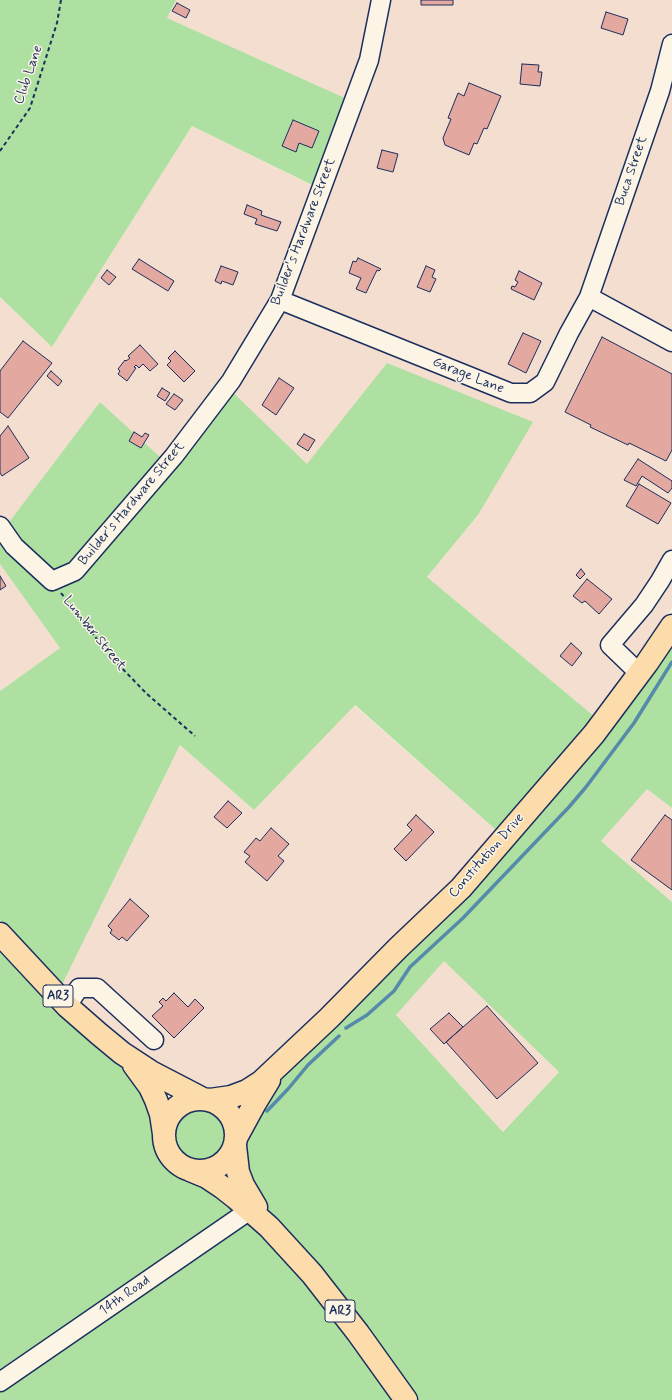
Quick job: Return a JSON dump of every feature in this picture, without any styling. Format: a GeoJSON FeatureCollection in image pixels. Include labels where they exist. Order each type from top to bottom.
{"type":"FeatureCollection","features":[{"type":"Feature","properties":{"kind":"main road","name":"Constitution Drive"},"geometry":{"type":"LineString","coordinates":[[207,1100],[231,1097],[247,1092],[261,1082],[329,1018],[398,948],[461,888],[594,734],[672,626]]}},
{"type":"Feature","properties":{"kind":"main road","name":"AR3"},"geometry":{"type":"LineString","coordinates":[[0,934],[67,1006],[122,1053],[142,1075],[156,1100],[161,1114],[164,1134]]}},
{"type":"Feature","properties":{"kind":"main road","name":"AR3"},"geometry":{"type":"LineString","coordinates":[[122,1053],[166,1080],[207,1100]]}},
{"type":"Feature","properties":{"kind":"main road","name":"Constitution Drive"},"geometry":{"type":"LineString","coordinates":[[236,1141],[255,1103],[279,1066]]}},
{"type":"Feature","properties":{"kind":"main road"},"geometry":{"type":"LineString","coordinates":[[191,1100],[207,1100],[221,1106],[230,1114],[235,1124],[236,1141],[230,1156],[222,1164],[212,1169],[201,1171],[190,1170],[179,1164],[171,1156],[166,1145],[164,1134],[166,1122],[172,1113],[181,1105],[191,1100]]}},
{"type":"Feature","properties":{"kind":"main road","name":"AR3"},"geometry":{"type":"LineString","coordinates":[[236,1141],[235,1158],[238,1172],[243,1185],[269,1227]]}},
{"type":"Feature","properties":{"kind":"main road","name":"AR3"},"geometry":{"type":"LineString","coordinates":[[190,1170],[207,1177],[222,1187],[269,1227],[316,1280],[358,1333],[406,1400]]}},
{"type":"Feature","properties":{"kind":"street","name":"Builder's Hardware Street"},"geometry":{"type":"LineString","coordinates":[[52,580],[75,571],[174,456],[231,381],[280,300],[369,60],[381,0]]}},
{"type":"Feature","properties":{"kind":"street","name":"Buca Street"},"geometry":{"type":"LineString","coordinates":[[589,297],[660,91],[672,44]]}},
{"type":"Feature","properties":{"kind":"street","name":"Garage Lane"},"geometry":{"type":"LineString","coordinates":[[280,300],[511,393],[530,393],[545,382],[569,333],[589,297]]}},
{"type":"Feature","properties":{"kind":"street"},"geometry":{"type":"LineString","coordinates":[[589,297],[672,342]]}},
{"type":"Feature","properties":{"kind":"street"},"geometry":{"type":"LineString","coordinates":[[0,526],[14,546],[52,580]]}},
{"type":"Feature","properties":{"kind":"street"},"geometry":{"type":"LineString","coordinates":[[639,673],[610,645],[644,605],[672,560]]}},
{"type":"Feature","properties":{"kind":"street"},"geometry":{"type":"LineString","coordinates":[[67,1006],[79,988],[97,988],[154,1040]]}},
{"type":"Feature","properties":{"kind":"street","name":"14th Road"},"geometry":{"type":"LineString","coordinates":[[0,1382],[250,1210]]}},
{"type":"Feature","properties":{"kind":"path","name":"Club Lane"},"geometry":{"type":"LineString","coordinates":[[0,151],[30,108],[57,23],[61,0]]}},
{"type":"Feature","properties":{"kind":"path","name":"Lumber Street"},"geometry":{"type":"LineString","coordinates":[[52,580],[111,657],[147,694],[195,736]]}},
{"type":"Feature","properties":{"kind":"shaded area"},"geometry":{"type":"Polygon","coordinates":[[[176,0],[672,0],[672,608],[640,657],[595,717],[427,577],[478,515],[307,464],[219,380],[161,459],[100,402],[0,534],[0,297],[52,347],[192,126],[313,186],[345,98],[166,18],[176,0]]]}},
{"type":"Feature","properties":{"kind":"shaded area"},"geometry":{"type":"Polygon","coordinates":[[[0,564],[60,648],[0,691],[0,564]]]}},
{"type":"Feature","properties":{"kind":"shaded area"},"geometry":{"type":"Polygon","coordinates":[[[354,705],[496,830],[402,940],[257,1081],[218,1091],[204,1088],[150,1066],[61,987],[180,745],[254,810],[354,705]]]}},
{"type":"Feature","properties":{"kind":"shaded area"},"geometry":{"type":"Polygon","coordinates":[[[647,788],[672,808],[672,902],[601,841],[647,788]]]}},
{"type":"Feature","properties":{"kind":"shaded area"},"geometry":{"type":"Polygon","coordinates":[[[444,960],[559,1072],[503,1132],[396,1015],[444,960]]]}},
{"type":"Feature","properties":{"kind":"green space"},"geometry":{"type":"Polygon","coordinates":[[[0,0],[176,0],[167,18],[345,98],[314,186],[192,126],[52,347],[0,297],[0,0]]]}},
{"type":"Feature","properties":{"kind":"green space"},"geometry":{"type":"Polygon","coordinates":[[[387,363],[533,422],[478,515],[427,577],[595,717],[672,626],[672,808],[647,789],[601,841],[672,902],[672,1400],[416,1400],[253,1194],[245,1179],[244,1140],[268,1097],[282,1081],[269,1069],[402,940],[496,830],[355,705],[254,810],[180,745],[61,987],[0,920],[0,691],[60,648],[0,564],[0,534],[100,402],[161,458],[219,379],[307,464],[387,363]],[[444,961],[396,1015],[503,1132],[559,1072],[444,961]]]}},
{"type":"Feature","properties":{"kind":"green space"},"geometry":{"type":"Polygon","coordinates":[[[0,948],[136,1079],[153,1121],[153,1140],[157,1154],[163,1163],[171,1171],[181,1177],[195,1182],[227,1199],[305,1278],[396,1400],[0,1400],[0,948]]]}},
{"type":"Feature","properties":{"kind":"green space"},"geometry":{"type":"Polygon","coordinates":[[[195,1108],[205,1108],[219,1115],[226,1129],[226,1139],[219,1153],[205,1160],[195,1160],[185,1156],[178,1149],[174,1139],[174,1129],[178,1119],[185,1112],[195,1108]]]}},
{"type":"Feature","properties":{"kind":"building"},"geometry":{"type":"Polygon","coordinates":[[[421,0],[453,0],[453,5],[421,5],[421,0]]]}},
{"type":"Feature","properties":{"kind":"building"},"geometry":{"type":"Polygon","coordinates":[[[177,3],[190,10],[186,18],[172,11],[177,3]]]}},
{"type":"Feature","properties":{"kind":"building"},"geometry":{"type":"Polygon","coordinates":[[[606,12],[628,19],[623,35],[601,28],[606,12]]]}},
{"type":"Feature","properties":{"kind":"building"},"geometry":{"type":"Polygon","coordinates":[[[522,64],[539,65],[538,72],[542,72],[540,86],[520,84],[522,64]]]}},
{"type":"Feature","properties":{"kind":"building"},"geometry":{"type":"Polygon","coordinates":[[[469,83],[501,96],[487,129],[484,128],[477,144],[474,143],[469,155],[445,145],[443,138],[451,119],[448,118],[458,93],[464,96],[469,83]]]}},
{"type":"Feature","properties":{"kind":"building"},"geometry":{"type":"Polygon","coordinates":[[[293,120],[319,131],[312,148],[299,143],[296,152],[282,146],[293,120]]]}},
{"type":"Feature","properties":{"kind":"building"},"geometry":{"type":"Polygon","coordinates":[[[382,150],[398,154],[393,172],[377,168],[382,150]]]}},
{"type":"Feature","properties":{"kind":"building"},"geometry":{"type":"Polygon","coordinates":[[[247,205],[262,211],[261,215],[281,222],[277,231],[255,224],[257,219],[244,214],[247,205]]]}},
{"type":"Feature","properties":{"kind":"building"},"geometry":{"type":"Polygon","coordinates":[[[358,258],[381,269],[379,271],[377,270],[366,293],[356,289],[361,278],[349,273],[353,261],[356,262],[358,258]]]}},
{"type":"Feature","properties":{"kind":"building"},"geometry":{"type":"Polygon","coordinates":[[[139,259],[174,281],[168,291],[132,269],[139,259]]]}},
{"type":"Feature","properties":{"kind":"building"},"geometry":{"type":"Polygon","coordinates":[[[221,266],[238,272],[233,285],[222,281],[221,284],[215,281],[221,266]]]}},
{"type":"Feature","properties":{"kind":"building"},"geometry":{"type":"Polygon","coordinates":[[[426,266],[435,270],[432,277],[436,279],[430,292],[417,287],[426,266]]]}},
{"type":"Feature","properties":{"kind":"building"},"geometry":{"type":"Polygon","coordinates":[[[107,270],[116,277],[109,285],[101,278],[107,270]]]}},
{"type":"Feature","properties":{"kind":"building"},"geometry":{"type":"Polygon","coordinates":[[[519,271],[542,283],[534,300],[511,289],[512,286],[515,287],[518,282],[515,280],[519,271]]]}},
{"type":"Feature","properties":{"kind":"building"},"geometry":{"type":"Polygon","coordinates":[[[523,333],[541,341],[526,373],[508,364],[523,333]]]}},
{"type":"Feature","properties":{"kind":"building"},"geometry":{"type":"Polygon","coordinates":[[[602,337],[672,374],[672,450],[666,461],[629,443],[628,445],[590,427],[591,425],[565,412],[602,337]]]}},
{"type":"Feature","properties":{"kind":"building"},"geometry":{"type":"Polygon","coordinates":[[[23,341],[52,363],[8,418],[0,412],[0,371],[23,341]]]}},
{"type":"Feature","properties":{"kind":"building"},"geometry":{"type":"Polygon","coordinates":[[[140,345],[158,364],[150,371],[143,364],[139,368],[136,365],[134,367],[136,368],[127,381],[118,374],[120,371],[118,369],[125,360],[126,361],[130,358],[128,356],[140,345]]]}},
{"type":"Feature","properties":{"kind":"building"},"geometry":{"type":"Polygon","coordinates":[[[175,351],[195,371],[184,382],[167,365],[171,361],[168,358],[175,351]]]}},
{"type":"Feature","properties":{"kind":"building"},"geometry":{"type":"Polygon","coordinates":[[[51,371],[62,381],[58,386],[47,376],[51,371]]]}},
{"type":"Feature","properties":{"kind":"building"},"geometry":{"type":"Polygon","coordinates":[[[279,378],[294,388],[276,415],[262,405],[279,378]]]}},
{"type":"Feature","properties":{"kind":"building"},"geometry":{"type":"Polygon","coordinates":[[[162,388],[170,393],[165,401],[157,396],[162,388]]]}},
{"type":"Feature","properties":{"kind":"building"},"geometry":{"type":"Polygon","coordinates":[[[174,394],[183,400],[175,410],[166,404],[174,394]]]}},
{"type":"Feature","properties":{"kind":"building"},"geometry":{"type":"Polygon","coordinates":[[[8,426],[29,458],[2,476],[0,473],[0,436],[8,426]]]}},
{"type":"Feature","properties":{"kind":"building"},"geometry":{"type":"Polygon","coordinates":[[[134,432],[142,437],[145,433],[149,435],[141,448],[129,441],[134,432]]]}},
{"type":"Feature","properties":{"kind":"building"},"geometry":{"type":"Polygon","coordinates":[[[304,434],[315,440],[308,451],[297,444],[304,434]]]}},
{"type":"Feature","properties":{"kind":"building"},"geometry":{"type":"Polygon","coordinates":[[[638,459],[672,481],[672,488],[668,493],[642,476],[636,486],[624,480],[638,459]]]}},
{"type":"Feature","properties":{"kind":"building"},"geometry":{"type":"Polygon","coordinates":[[[639,484],[671,503],[658,524],[626,506],[639,484]]]}},
{"type":"Feature","properties":{"kind":"building"},"geometry":{"type":"Polygon","coordinates":[[[581,569],[585,574],[580,579],[576,575],[581,569]]]}},
{"type":"Feature","properties":{"kind":"building"},"geometry":{"type":"Polygon","coordinates":[[[0,576],[6,586],[0,590],[0,576]]]}},
{"type":"Feature","properties":{"kind":"building"},"geometry":{"type":"Polygon","coordinates":[[[587,579],[612,599],[599,614],[585,601],[582,603],[573,596],[587,579]]]}},
{"type":"Feature","properties":{"kind":"building"},"geometry":{"type":"Polygon","coordinates":[[[571,643],[582,653],[572,666],[560,656],[571,643]]]}},
{"type":"Feature","properties":{"kind":"building"},"geometry":{"type":"Polygon","coordinates":[[[228,801],[242,813],[227,828],[214,817],[228,801]]]}},
{"type":"Feature","properties":{"kind":"building"},"geometry":{"type":"Polygon","coordinates":[[[416,815],[434,832],[406,861],[394,849],[412,830],[407,825],[416,815]]]}},
{"type":"Feature","properties":{"kind":"building"},"geometry":{"type":"Polygon","coordinates":[[[665,815],[672,820],[672,890],[631,860],[665,815]]]}},
{"type":"Feature","properties":{"kind":"building"},"geometry":{"type":"Polygon","coordinates":[[[271,828],[289,844],[278,856],[284,861],[267,881],[245,862],[250,856],[244,852],[256,838],[260,841],[271,828]]]}},
{"type":"Feature","properties":{"kind":"building"},"geometry":{"type":"Polygon","coordinates":[[[130,899],[149,916],[127,941],[122,937],[119,940],[110,933],[112,930],[108,926],[130,899]]]}},
{"type":"Feature","properties":{"kind":"building"},"geometry":{"type":"Polygon","coordinates":[[[174,993],[188,1007],[195,999],[204,1008],[174,1038],[152,1016],[163,1006],[159,1002],[163,998],[166,1001],[174,993]]]}},
{"type":"Feature","properties":{"kind":"building"},"geometry":{"type":"Polygon","coordinates":[[[487,1006],[538,1063],[497,1099],[446,1042],[487,1006]]]}},
{"type":"Feature","properties":{"kind":"building"},"geometry":{"type":"Polygon","coordinates":[[[449,1013],[463,1027],[444,1044],[430,1029],[449,1013]]]}},
{"type":"Feature","properties":{"kind":"waterway"},"geometry":{"type":"LineString","coordinates":[[346,1028],[367,1015],[394,991],[410,967],[463,918],[569,807],[586,787],[634,723],[672,662]]}},
{"type":"Feature","properties":{"kind":"waterway"},"geometry":{"type":"LineString","coordinates":[[267,1111],[308,1065],[339,1036]]}}]}
